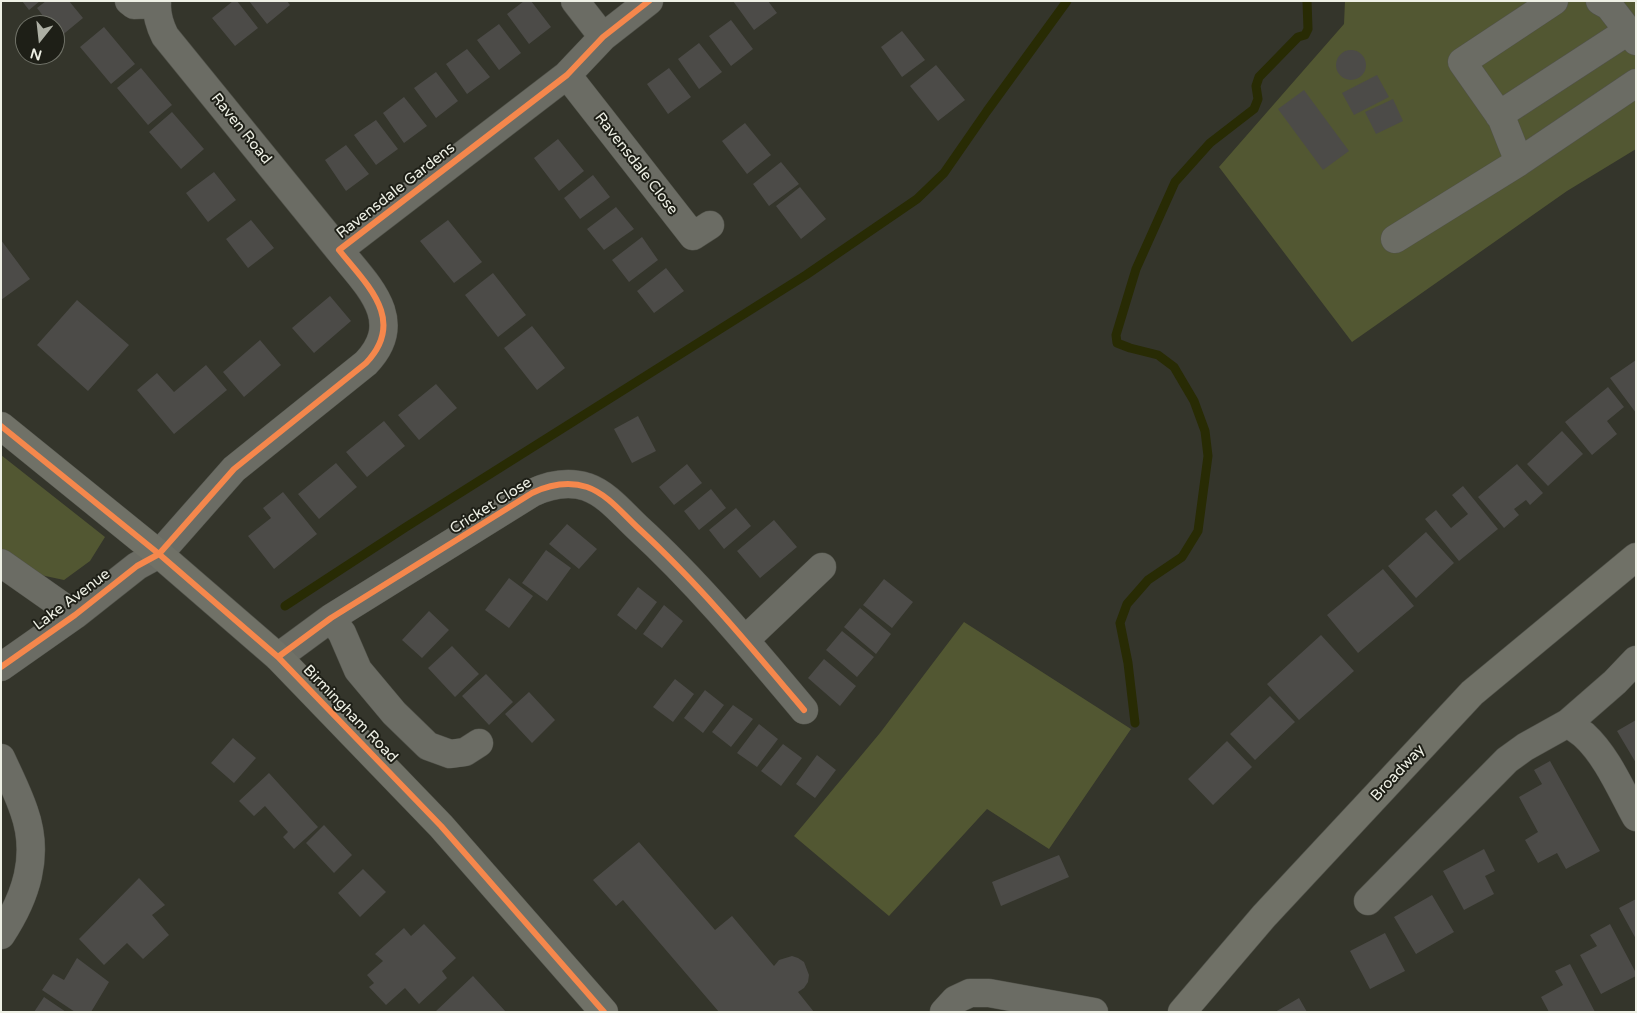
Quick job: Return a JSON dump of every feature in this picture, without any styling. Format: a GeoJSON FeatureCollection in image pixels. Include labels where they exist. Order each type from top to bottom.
{"type":"FeatureCollection","features":[{"type":"Feature","properties":{"kind":"highway","name":"Birmingham Road"},"geometry":{"type":"LineString","coordinates":[[1,426],[159,554],[278,657],[441,826],[604,1012]]}},
{"type":"Feature","properties":{"kind":"highway","name":"Broadway"},"geometry":{"type":"LineString","coordinates":[[1182,1012],[1264,916],[1472,693],[1636,557]]}},
{"type":"Feature","properties":{"kind":"street"},"geometry":{"type":"LineString","coordinates":[[129,1],[134,5],[157,3]]}},
{"type":"Feature","properties":{"kind":"street"},"geometry":{"type":"LineString","coordinates":[[575,1],[603,37]]}},
{"type":"Feature","properties":{"kind":"street","name":"Ravensdale Gardens"},"geometry":{"type":"LineString","coordinates":[[159,554],[234,469],[366,363],[380,344],[384,332],[382,309],[377,298],[339,250],[567,75],[603,37],[649,1]]}},
{"type":"Feature","properties":{"kind":"street"},"geometry":{"type":"LineString","coordinates":[[1519,162],[1499,115],[1462,62],[1554,1]]}},
{"type":"Feature","properties":{"kind":"street"},"geometry":{"type":"LineString","coordinates":[[1499,115],[1632,36],[1609,6],[1600,1]]}},
{"type":"Feature","properties":{"kind":"street","name":"Raven Road"},"geometry":{"type":"LineString","coordinates":[[157,3],[157,15],[165,36],[339,250]]}},
{"type":"Feature","properties":{"kind":"street","name":"Ravensdale Close"},"geometry":{"type":"LineString","coordinates":[[567,75],[693,236],[710,225]]}},
{"type":"Feature","properties":{"kind":"street"},"geometry":{"type":"LineString","coordinates":[[1395,239],[1519,162],[1636,83]]}},
{"type":"Feature","properties":{"kind":"street","name":"Cricket Close"},"geometry":{"type":"LineString","coordinates":[[278,657],[331,618],[532,494],[557,484],[570,484],[587,487],[602,495],[667,555],[745,640],[804,710]]}},
{"type":"Feature","properties":{"kind":"street","name":"Lake Avenue"},"geometry":{"type":"LineString","coordinates":[[1,667],[76,615],[137,566],[159,554]]}},
{"type":"Feature","properties":{"kind":"street"},"geometry":{"type":"LineString","coordinates":[[1,563],[76,615]]}},
{"type":"Feature","properties":{"kind":"street"},"geometry":{"type":"LineString","coordinates":[[745,640],[822,567]]}},
{"type":"Feature","properties":{"kind":"street"},"geometry":{"type":"LineString","coordinates":[[331,618],[342,633],[358,670],[394,713],[428,746],[450,754],[465,752],[478,743]]}},
{"type":"Feature","properties":{"kind":"street"},"geometry":{"type":"LineString","coordinates":[[1368,902],[1507,760],[1525,747],[1568,723],[1615,682],[1636,660]]}},
{"type":"Feature","properties":{"kind":"street"},"geometry":{"type":"LineString","coordinates":[[1568,723],[1584,735],[1600,754],[1636,817]]}},
{"type":"Feature","properties":{"kind":"street"},"geometry":{"type":"LineString","coordinates":[[1,758],[25,812],[30,835],[30,858],[27,880],[20,901],[1,935]]}},
{"type":"Feature","properties":{"kind":"street"},"geometry":{"type":"LineString","coordinates":[[944,1012],[955,1000],[970,993],[989,993],[1094,1012]]}},
{"type":"Feature","properties":{"kind":"green space"},"geometry":{"type":"Polygon","coordinates":[[[1345,1],[1636,1],[1636,149],[1567,191],[1352,342],[1219,167],[1344,24],[1345,1]]]}},
{"type":"Feature","properties":{"kind":"green space"},"geometry":{"type":"Polygon","coordinates":[[[1,455],[105,537],[90,561],[64,580],[36,574],[1,549],[1,455]]]}},
{"type":"Feature","properties":{"kind":"green space"},"geometry":{"type":"Polygon","coordinates":[[[964,622],[1131,729],[1049,849],[987,809],[889,916],[794,836],[880,733],[964,622]]]}},
{"type":"Feature","properties":{"kind":"building"},"geometry":{"type":"Polygon","coordinates":[[[22,1],[40,1],[29,10],[22,1]]]}},
{"type":"Feature","properties":{"kind":"building"},"geometry":{"type":"Polygon","coordinates":[[[46,1],[69,1],[83,18],[65,33],[65,15],[42,15],[37,8],[46,1]]]}},
{"type":"Feature","properties":{"kind":"building"},"geometry":{"type":"Polygon","coordinates":[[[233,1],[237,1],[258,28],[235,46],[212,18],[233,1]]]}},
{"type":"Feature","properties":{"kind":"building"},"geometry":{"type":"Polygon","coordinates":[[[249,1],[287,1],[290,5],[267,24],[249,1]]]}},
{"type":"Feature","properties":{"kind":"building"},"geometry":{"type":"Polygon","coordinates":[[[524,1],[531,1],[551,27],[529,44],[507,14],[524,1]]]}},
{"type":"Feature","properties":{"kind":"building"},"geometry":{"type":"Polygon","coordinates":[[[733,1],[768,1],[777,13],[754,30],[733,1]]]}},
{"type":"Feature","properties":{"kind":"building"},"geometry":{"type":"Polygon","coordinates":[[[731,20],[753,49],[731,66],[709,36],[731,20]]]}},
{"type":"Feature","properties":{"kind":"building"},"geometry":{"type":"Polygon","coordinates":[[[499,24],[521,53],[499,70],[477,40],[499,24]]]}},
{"type":"Feature","properties":{"kind":"building"},"geometry":{"type":"Polygon","coordinates":[[[104,27],[135,64],[111,84],[80,47],[104,27]]]}},
{"type":"Feature","properties":{"kind":"building"},"geometry":{"type":"Polygon","coordinates":[[[902,31],[925,60],[902,77],[881,47],[902,31]]]}},
{"type":"Feature","properties":{"kind":"building"},"geometry":{"type":"Polygon","coordinates":[[[699,43],[722,72],[699,89],[678,59],[699,43]]]}},
{"type":"Feature","properties":{"kind":"building"},"geometry":{"type":"Polygon","coordinates":[[[467,49],[490,77],[467,94],[446,64],[467,49]]]}},
{"type":"Feature","properties":{"kind":"building"},"geometry":{"type":"Polygon","coordinates":[[[1351,50],[1362,54],[1366,65],[1362,76],[1351,80],[1340,76],[1336,65],[1340,54],[1351,50]]]}},
{"type":"Feature","properties":{"kind":"building"},"geometry":{"type":"Polygon","coordinates":[[[936,65],[965,100],[938,121],[910,86],[936,65]]]}},
{"type":"Feature","properties":{"kind":"building"},"geometry":{"type":"Polygon","coordinates":[[[141,68],[172,105],[148,125],[117,88],[141,68]]]}},
{"type":"Feature","properties":{"kind":"building"},"geometry":{"type":"Polygon","coordinates":[[[669,68],[691,97],[668,114],[647,84],[669,68]]]}},
{"type":"Feature","properties":{"kind":"building"},"geometry":{"type":"Polygon","coordinates":[[[436,72],[458,101],[436,118],[414,88],[436,72]]]}},
{"type":"Feature","properties":{"kind":"building"},"geometry":{"type":"Polygon","coordinates":[[[1377,75],[1389,97],[1354,115],[1342,93],[1377,75]]]}},
{"type":"Feature","properties":{"kind":"building"},"geometry":{"type":"Polygon","coordinates":[[[1304,90],[1349,151],[1323,170],[1278,109],[1304,90]]]}},
{"type":"Feature","properties":{"kind":"building"},"geometry":{"type":"Polygon","coordinates":[[[404,97],[427,126],[404,143],[383,113],[404,97]]]}},
{"type":"Feature","properties":{"kind":"building"},"geometry":{"type":"Polygon","coordinates":[[[1393,99],[1403,121],[1376,134],[1365,112],[1393,99]]]}},
{"type":"Feature","properties":{"kind":"building"},"geometry":{"type":"Polygon","coordinates":[[[172,112],[204,149],[181,169],[149,132],[172,112]]]}},
{"type":"Feature","properties":{"kind":"building"},"geometry":{"type":"Polygon","coordinates":[[[376,120],[398,149],[376,165],[354,135],[376,120]]]}},
{"type":"Feature","properties":{"kind":"building"},"geometry":{"type":"Polygon","coordinates":[[[745,123],[771,155],[747,174],[722,141],[745,123]]]}},
{"type":"Feature","properties":{"kind":"building"},"geometry":{"type":"Polygon","coordinates":[[[558,139],[584,171],[559,191],[534,158],[558,139]]]}},
{"type":"Feature","properties":{"kind":"building"},"geometry":{"type":"Polygon","coordinates":[[[346,145],[369,174],[346,191],[325,160],[346,145]]]}},
{"type":"Feature","properties":{"kind":"building"},"geometry":{"type":"Polygon","coordinates":[[[781,162],[799,184],[769,206],[753,184],[781,162]]]}},
{"type":"Feature","properties":{"kind":"building"},"geometry":{"type":"Polygon","coordinates":[[[214,172],[236,200],[208,222],[186,193],[214,172]]]}},
{"type":"Feature","properties":{"kind":"building"},"geometry":{"type":"Polygon","coordinates":[[[593,175],[610,197],[580,219],[564,198],[593,175]]]}},
{"type":"Feature","properties":{"kind":"building"},"geometry":{"type":"Polygon","coordinates":[[[800,187],[826,219],[801,239],[776,206],[800,187]]]}},
{"type":"Feature","properties":{"kind":"building"},"geometry":{"type":"Polygon","coordinates":[[[616,207],[634,229],[604,250],[587,229],[616,207]]]}},
{"type":"Feature","properties":{"kind":"building"},"geometry":{"type":"Polygon","coordinates":[[[251,220],[274,248],[248,268],[226,239],[251,220]]]}},
{"type":"Feature","properties":{"kind":"building"},"geometry":{"type":"Polygon","coordinates":[[[448,220],[482,262],[454,283],[420,241],[448,220]]]}},
{"type":"Feature","properties":{"kind":"building"},"geometry":{"type":"Polygon","coordinates":[[[642,237],[658,260],[629,282],[612,260],[642,237]]]}},
{"type":"Feature","properties":{"kind":"building"},"geometry":{"type":"Polygon","coordinates":[[[1,240],[30,279],[1,300],[1,240]]]}},
{"type":"Feature","properties":{"kind":"building"},"geometry":{"type":"Polygon","coordinates":[[[666,268],[684,291],[654,313],[637,291],[666,268]]]}},
{"type":"Feature","properties":{"kind":"building"},"geometry":{"type":"Polygon","coordinates":[[[493,273],[526,315],[498,337],[465,295],[493,273]]]}},
{"type":"Feature","properties":{"kind":"building"},"geometry":{"type":"Polygon","coordinates":[[[330,296],[351,321],[314,353],[292,328],[330,296]]]}},
{"type":"Feature","properties":{"kind":"building"},"geometry":{"type":"Polygon","coordinates":[[[77,300],[129,345],[88,391],[37,345],[77,300]]]}},
{"type":"Feature","properties":{"kind":"building"},"geometry":{"type":"Polygon","coordinates":[[[532,326],[565,368],[537,390],[504,348],[532,326]]]}},
{"type":"Feature","properties":{"kind":"building"},"geometry":{"type":"Polygon","coordinates":[[[260,340],[281,365],[244,397],[223,372],[260,340]]]}},
{"type":"Feature","properties":{"kind":"building"},"geometry":{"type":"Polygon","coordinates":[[[1636,360],[1636,413],[1610,378],[1636,360]]]}},
{"type":"Feature","properties":{"kind":"building"},"geometry":{"type":"Polygon","coordinates":[[[206,365],[227,390],[174,434],[137,390],[157,373],[174,392],[206,365]]]}},
{"type":"Feature","properties":{"kind":"building"},"geometry":{"type":"Polygon","coordinates":[[[436,384],[457,408],[419,440],[398,415],[436,384]]]}},
{"type":"Feature","properties":{"kind":"building"},"geometry":{"type":"Polygon","coordinates":[[[1608,387],[1624,407],[1607,421],[1617,434],[1592,455],[1565,422],[1608,387]]]}},
{"type":"Feature","properties":{"kind":"building"},"geometry":{"type":"Polygon","coordinates":[[[638,416],[656,451],[632,463],[614,429],[638,416]]]}},
{"type":"Feature","properties":{"kind":"building"},"geometry":{"type":"Polygon","coordinates":[[[384,421],[405,446],[367,477],[346,452],[384,421]]]}},
{"type":"Feature","properties":{"kind":"building"},"geometry":{"type":"Polygon","coordinates":[[[1562,431],[1583,454],[1548,486],[1527,464],[1562,431]]]}},
{"type":"Feature","properties":{"kind":"building"},"geometry":{"type":"Polygon","coordinates":[[[336,463],[357,487],[319,519],[298,494],[336,463]]]}},
{"type":"Feature","properties":{"kind":"building"},"geometry":{"type":"Polygon","coordinates":[[[687,464],[702,483],[674,505],[659,487],[687,464]]]}},
{"type":"Feature","properties":{"kind":"building"},"geometry":{"type":"Polygon","coordinates":[[[1517,464],[1543,493],[1530,505],[1526,500],[1514,509],[1519,515],[1504,528],[1478,497],[1517,464]]]}},
{"type":"Feature","properties":{"kind":"building"},"geometry":{"type":"Polygon","coordinates":[[[1463,486],[1498,529],[1459,561],[1425,519],[1436,510],[1451,528],[1468,514],[1452,495],[1463,486]]]}},
{"type":"Feature","properties":{"kind":"building"},"geometry":{"type":"Polygon","coordinates":[[[711,489],[726,508],[699,530],[684,511],[711,489]]]}},
{"type":"Feature","properties":{"kind":"building"},"geometry":{"type":"Polygon","coordinates":[[[283,492],[317,534],[274,569],[248,536],[271,518],[263,508],[283,492]]]}},
{"type":"Feature","properties":{"kind":"building"},"geometry":{"type":"Polygon","coordinates":[[[736,508],[751,526],[724,549],[709,530],[736,508]]]}},
{"type":"Feature","properties":{"kind":"building"},"geometry":{"type":"Polygon","coordinates":[[[774,520],[797,547],[760,578],[737,551],[774,520]]]}},
{"type":"Feature","properties":{"kind":"building"},"geometry":{"type":"Polygon","coordinates":[[[567,524],[597,549],[579,569],[549,544],[567,524]]]}},
{"type":"Feature","properties":{"kind":"building"},"geometry":{"type":"Polygon","coordinates":[[[1426,532],[1454,563],[1416,598],[1388,566],[1426,532]]]}},
{"type":"Feature","properties":{"kind":"building"},"geometry":{"type":"Polygon","coordinates":[[[546,550],[571,568],[547,601],[522,583],[546,550]]]}},
{"type":"Feature","properties":{"kind":"building"},"geometry":{"type":"Polygon","coordinates":[[[1383,569],[1414,606],[1358,653],[1327,615],[1383,569]]]}},
{"type":"Feature","properties":{"kind":"building"},"geometry":{"type":"Polygon","coordinates":[[[509,578],[533,596],[509,628],[485,610],[509,578]]]}},
{"type":"Feature","properties":{"kind":"building"},"geometry":{"type":"Polygon","coordinates":[[[884,579],[913,602],[892,628],[863,605],[884,579]]]}},
{"type":"Feature","properties":{"kind":"building"},"geometry":{"type":"Polygon","coordinates":[[[638,587],[657,602],[636,630],[617,615],[638,587]]]}},
{"type":"Feature","properties":{"kind":"building"},"geometry":{"type":"Polygon","coordinates":[[[664,605],[683,621],[662,648],[643,634],[664,605]]]}},
{"type":"Feature","properties":{"kind":"building"},"geometry":{"type":"Polygon","coordinates":[[[860,608],[891,634],[876,654],[844,627],[860,608]]]}},
{"type":"Feature","properties":{"kind":"building"},"geometry":{"type":"Polygon","coordinates":[[[429,611],[449,630],[422,658],[402,640],[429,611]]]}},
{"type":"Feature","properties":{"kind":"building"},"geometry":{"type":"Polygon","coordinates":[[[842,631],[874,657],[857,677],[826,650],[842,631]]]}},
{"type":"Feature","properties":{"kind":"building"},"geometry":{"type":"Polygon","coordinates":[[[1321,635],[1354,671],[1299,720],[1267,684],[1321,635]]]}},
{"type":"Feature","properties":{"kind":"building"},"geometry":{"type":"Polygon","coordinates":[[[452,646],[479,674],[455,697],[428,668],[452,646]]]}},
{"type":"Feature","properties":{"kind":"building"},"geometry":{"type":"Polygon","coordinates":[[[824,659],[856,686],[840,706],[808,678],[824,659]]]}},
{"type":"Feature","properties":{"kind":"building"},"geometry":{"type":"Polygon","coordinates":[[[486,674],[513,702],[489,725],[462,696],[486,674]]]}},
{"type":"Feature","properties":{"kind":"building"},"geometry":{"type":"Polygon","coordinates":[[[675,679],[694,694],[673,722],[653,707],[675,679]]]}},
{"type":"Feature","properties":{"kind":"building"},"geometry":{"type":"Polygon","coordinates":[[[705,690],[724,705],[703,733],[684,718],[705,690]]]}},
{"type":"Feature","properties":{"kind":"building"},"geometry":{"type":"Polygon","coordinates":[[[529,692],[555,720],[532,743],[505,714],[529,692]]]}},
{"type":"Feature","properties":{"kind":"building"},"geometry":{"type":"Polygon","coordinates":[[[1270,696],[1295,722],[1255,760],[1230,734],[1270,696]]]}},
{"type":"Feature","properties":{"kind":"building"},"geometry":{"type":"Polygon","coordinates":[[[733,705],[753,719],[731,747],[712,732],[733,705]]]}},
{"type":"Feature","properties":{"kind":"building"},"geometry":{"type":"Polygon","coordinates":[[[1636,720],[1636,763],[1617,731],[1636,720]]]}},
{"type":"Feature","properties":{"kind":"building"},"geometry":{"type":"Polygon","coordinates":[[[759,724],[778,739],[757,767],[737,753],[759,724]]]}},
{"type":"Feature","properties":{"kind":"building"},"geometry":{"type":"Polygon","coordinates":[[[233,738],[256,758],[234,783],[211,763],[233,738]]]}},
{"type":"Feature","properties":{"kind":"building"},"geometry":{"type":"Polygon","coordinates":[[[1227,741],[1252,767],[1213,805],[1188,779],[1227,741]]]}},
{"type":"Feature","properties":{"kind":"building"},"geometry":{"type":"Polygon","coordinates":[[[783,744],[802,758],[781,786],[761,771],[783,744]]]}},
{"type":"Feature","properties":{"kind":"building"},"geometry":{"type":"Polygon","coordinates":[[[817,755],[836,770],[815,798],[796,784],[817,755]]]}},
{"type":"Feature","properties":{"kind":"building"},"geometry":{"type":"Polygon","coordinates":[[[1550,761],[1600,851],[1566,869],[1557,853],[1538,863],[1525,840],[1538,832],[1519,797],[1542,784],[1534,770],[1550,761]]]}},
{"type":"Feature","properties":{"kind":"building"},"geometry":{"type":"Polygon","coordinates":[[[269,773],[318,827],[294,849],[283,837],[288,832],[265,806],[254,816],[239,801],[269,773]]]}},
{"type":"Feature","properties":{"kind":"building"},"geometry":{"type":"Polygon","coordinates":[[[324,825],[352,855],[334,873],[306,843],[324,825]]]}},
{"type":"Feature","properties":{"kind":"building"},"geometry":{"type":"Polygon","coordinates":[[[639,842],[715,930],[732,916],[774,966],[779,960],[792,956],[804,962],[809,975],[808,982],[798,992],[814,1012],[719,1012],[623,900],[616,906],[593,880],[639,842]]]}},
{"type":"Feature","properties":{"kind":"building"},"geometry":{"type":"Polygon","coordinates":[[[1484,849],[1495,871],[1485,876],[1494,894],[1464,910],[1443,871],[1484,849]]]}},
{"type":"Feature","properties":{"kind":"building"},"geometry":{"type":"Polygon","coordinates":[[[1059,855],[1069,877],[1001,906],[992,882],[1059,855]]]}},
{"type":"Feature","properties":{"kind":"building"},"geometry":{"type":"Polygon","coordinates":[[[363,869],[386,892],[360,917],[338,893],[363,869]]]}},
{"type":"Feature","properties":{"kind":"building"},"geometry":{"type":"Polygon","coordinates":[[[139,878],[165,905],[152,915],[169,935],[143,959],[127,943],[104,965],[79,939],[139,878]]]}},
{"type":"Feature","properties":{"kind":"building"},"geometry":{"type":"Polygon","coordinates":[[[1432,895],[1454,932],[1416,954],[1394,917],[1432,895]]]}},
{"type":"Feature","properties":{"kind":"building"},"geometry":{"type":"Polygon","coordinates":[[[1636,899],[1636,939],[1619,908],[1636,899]]]}},
{"type":"Feature","properties":{"kind":"building"},"geometry":{"type":"Polygon","coordinates":[[[424,924],[456,958],[442,971],[447,978],[419,1004],[405,988],[386,1005],[369,987],[374,983],[367,975],[383,961],[375,954],[404,928],[411,936],[424,924]]]}},
{"type":"Feature","properties":{"kind":"building"},"geometry":{"type":"Polygon","coordinates":[[[1610,924],[1636,976],[1601,994],[1580,955],[1597,946],[1590,935],[1610,924]]]}},
{"type":"Feature","properties":{"kind":"building"},"geometry":{"type":"Polygon","coordinates":[[[1385,933],[1405,971],[1370,989],[1350,951],[1385,933]]]}},
{"type":"Feature","properties":{"kind":"building"},"geometry":{"type":"Polygon","coordinates":[[[77,958],[109,982],[91,1012],[75,1012],[42,990],[53,974],[64,980],[77,958]]]}},
{"type":"Feature","properties":{"kind":"building"},"geometry":{"type":"Polygon","coordinates":[[[1570,964],[1595,1012],[1549,1012],[1541,997],[1563,985],[1555,971],[1570,964]]]}},
{"type":"Feature","properties":{"kind":"building"},"geometry":{"type":"Polygon","coordinates":[[[473,976],[506,1012],[435,1012],[473,976]]]}},
{"type":"Feature","properties":{"kind":"building"},"geometry":{"type":"Polygon","coordinates":[[[44,997],[66,1012],[34,1012],[44,997]]]}},
{"type":"Feature","properties":{"kind":"building"},"geometry":{"type":"Polygon","coordinates":[[[1299,998],[1307,1012],[1275,1012],[1299,998]]]}},
{"type":"Feature","properties":{"kind":"waterway"},"geometry":{"type":"LineString","coordinates":[[285,606],[406,527],[806,275],[917,199],[944,173],[1067,1]]}},
{"type":"Feature","properties":{"kind":"waterway"},"geometry":{"type":"LineString","coordinates":[[1135,723],[1128,663],[1120,623],[1127,604],[1148,580],[1182,557],[1198,531],[1208,456],[1205,431],[1194,401],[1174,367],[1158,355],[1117,343],[1116,335],[1136,269],[1175,182],[1210,143],[1254,109],[1258,99],[1256,86],[1259,77],[1298,37],[1305,35],[1308,29],[1307,1]]}},
{"type":"Feature","properties":{"kind":"cycle path"},"geometry":{"type":"LineString","coordinates":[[1,667],[75,615],[137,566],[159,554],[234,469],[366,363],[378,347],[383,332],[383,318],[371,290],[339,250],[567,75],[603,37],[649,1]]}},
{"type":"Feature","properties":{"kind":"cycle path"},"geometry":{"type":"LineString","coordinates":[[1,426],[159,554],[278,657],[441,826],[604,1012]]}},
{"type":"Feature","properties":{"kind":"cycle path"},"geometry":{"type":"LineString","coordinates":[[278,657],[331,618],[532,493],[552,486],[573,484],[587,487],[608,499],[660,548],[724,616],[804,710]]}}]}
